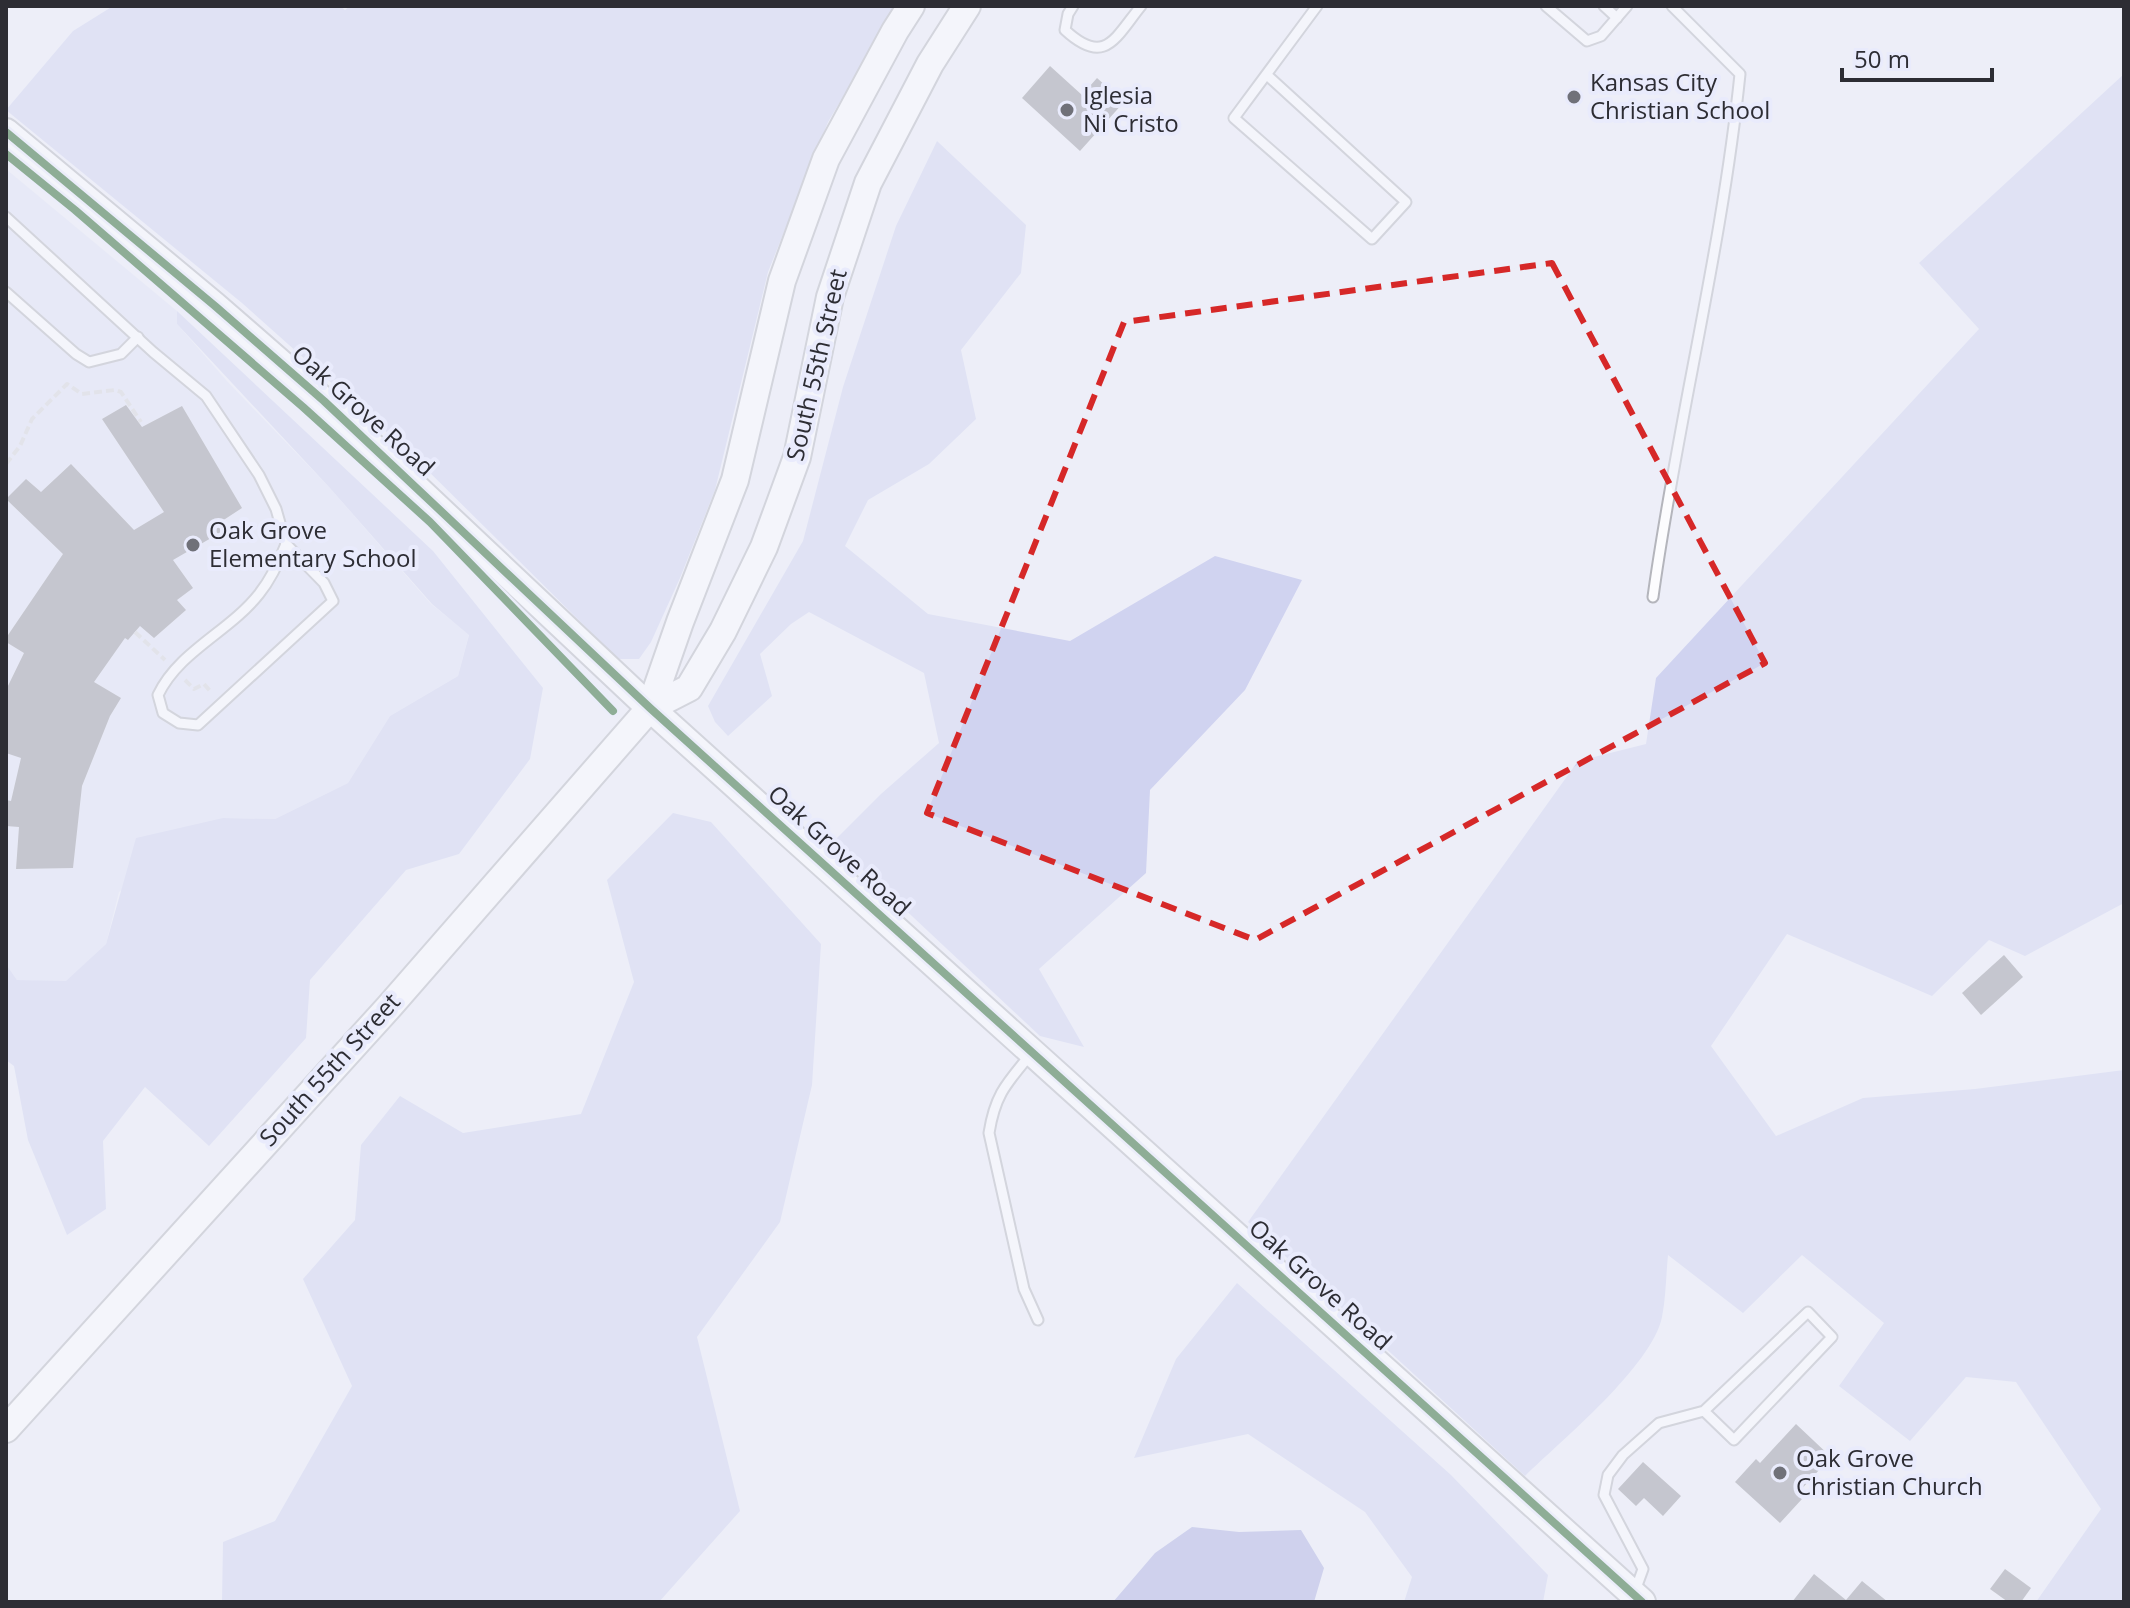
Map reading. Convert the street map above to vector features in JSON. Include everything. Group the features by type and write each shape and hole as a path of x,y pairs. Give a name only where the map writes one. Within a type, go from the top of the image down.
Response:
{"street":[{"name":"South 55th Street","path":"650,708 735,480 782,281 826,159 911,6"},
{"name":"South 55th Street","path":"6,1429 388,1008 650,708 689,688 723,631 764,547 797,457 830,297 868,183 930,64 967,6"},
{"name":"Oak Grove Road","path":"6,132 324,401 650,708 1638,1598"}],"lane":[{"path":"1073,6 1065,30 1082,46 1099,48 1113,43 1141,6"},
{"path":"1267,75 1406,202 1372,239 1234,118 1317,6"},
{"path":"1546,6 1587,41 1601,36 1627,6"},
{"path":"1604,6 1617,18"},
{"path":"1653,597 1663,526 1731,162 1740,74 1672,6"},
{"path":"6,217 206,396 259,475 276,509 286,544 324,583 333,601 198,725 179,723 163,713 158,695 167,676 258,596 276,568 286,544"},
{"path":"6,292 89,362 121,354 138,337"},
{"path":"1033,1053 999,1094 993,1107 989,1133 1024,1289 1038,1320"},
{"path":"1638,1598 1643,1569 1604,1495 1608,1475 1623,1455 1659,1423 1704,1411 1808,1312 1832,1337 1734,1440 1704,1411"}],"path":[{"path":"6,464 20,446 32,419 67,384 82,394 121,392 141,422"}],"highlighted area":[{"path":"1552,263 1765,663 1255,940 927,813 1124,322"}],"shaded area":[{"path":"113,6 340,6 345,10 350,6 897,6 828,122 768,272 715,490 680,578 651,642 639,659 618,659 409,452 242,303 6,110 73,31"},
{"path":"2124,74 2124,903 2025,956 1989,940 1932,996 1787,934 1711,1046 1776,1136 1863,1098 1975,1089 2124,1070 2124,1602 2036,1602 2101,1509 2016,1382 1966,1377 1910,1441 1839,1386 1884,1323 1802,1255 1743,1313 1668,1255 1662,1317 1642,1357 1604,1401 1525,1476 1248,1222 1578,761 1646,744 1656,678 1979,329 1919,263"},
{"path":"937,141 1026,225 1021,273 961,350 976,419 929,464 868,500 845,546 928,614 1070,641 1215,556 1302,580 1245,690 1150,790 1146,873 1039,969 1084,1047 1040,1036 833,842 939,743 924,673 809,612 791,624 760,654 772,696 728,736 715,722 708,706 803,541 843,387 896,226"},
{"name":"Oak Grove Elementary School","path":"6,169 177,311 177,324 227,381 329,487 431,604 469,634 458,676 390,716 348,783 275,819 223,818 119,892 106,944 66,982 17,980 6,964"},
{"path":"177,311 433,551 543,688 530,759 459,854 406,870 310,980 306,1038 209,1146 145,1087 103,1141 106,1209 67,1235 28,1140 14,1066 6,1060 6,964 17,980 66,981 106,944 136,838 223,818 275,819 348,783 390,716 458,676 469,635 432,604 329,487 177,324"},
{"path":"673,813 711,822 821,944 812,1085 780,1222 697,1337 740,1511 659,1602 222,1602 223,1542 275,1521 352,1386 303,1279 355,1220 361,1145 400,1096 463,1133 581,1114 634,982 607,880"},
{"path":"1237,1283 1451,1475 1548,1575 1543,1602 1404,1602 1412,1577 1365,1512 1248,1434 1134,1458 1176,1359"}],"water":[{"path":"1192,1527 1239,1532 1301,1530 1324,1568 1314,1602 1113,1602 1155,1553"}],"building":[{"path":"1050,66 1082,95 1097,78 1124,102 1080,151 1022,98"},
{"path":"126,405 142,427 182,406 242,508 219,523 225,530 173,560 193,588 177,600 186,610 154,638 140,626 128,640 125,638 94,682 121,698 110,716 82,786 73,868 16,869 19,827 6,826 6,800 11,801 21,758 6,753 6,690 24,653 6,642 6,638 63,554 6,499 26,479 41,492 71,464 134,530 164,512 102,419"},
{"path":"2004,955 2023,977 1981,1015 1962,993"},
{"name":"Oak Grove Christian Church","path":"1796,1424 1831,1457 1797,1494 1802,1499 1780,1523 1735,1482 1756,1459 1760,1463"},
{"path":"1643,1462 1681,1496 1663,1516 1644,1498 1636,1506 1618,1489"},
{"path":"2005,1569 2031,1588 2021,1602 2008,1602 1990,1589"},
{"path":"1814,1574 1846,1600 1862,1581 1888,1602 1792,1602"}],"cycle path":[{"path":"6,132 324,401 650,708 1642,1602"},
{"path":"6,154 303,407 430,522 613,711"}],"place":[{"name":"Kansas City Christian School","path":"1574,97"},
{"name":"Iglesia Ni Cristo","path":"1067,110"},
{"name":"Oak Grove Elementary School","path":"193,545"},
{"name":"Oak Grove Christian Church","path":"1780,1473"}]}
